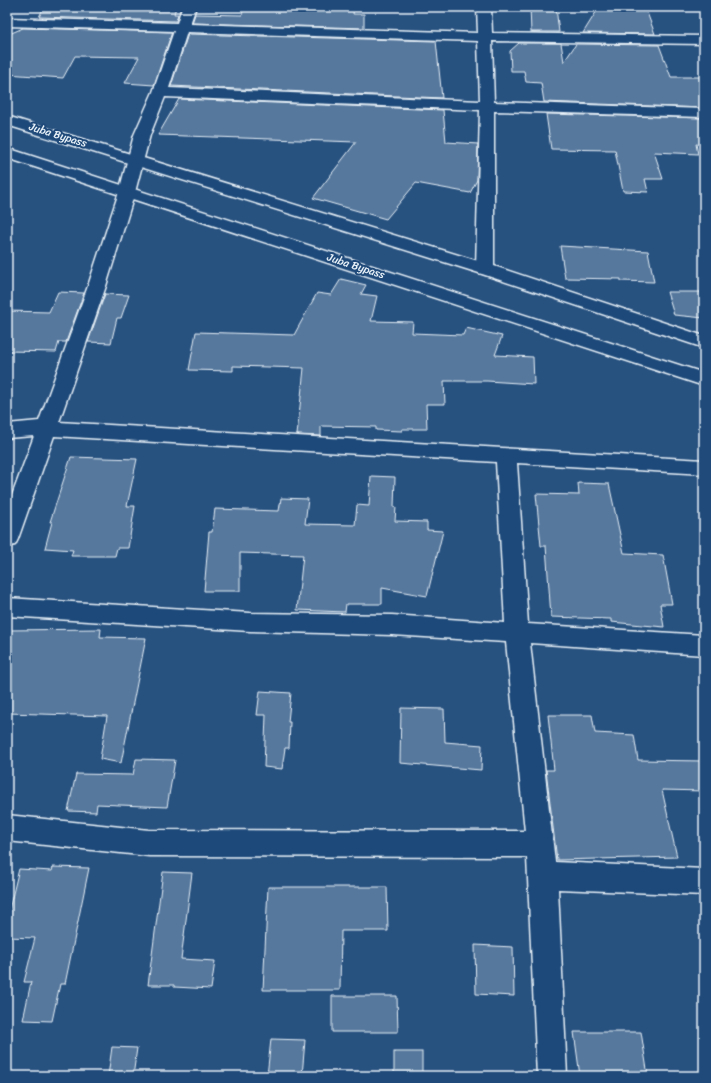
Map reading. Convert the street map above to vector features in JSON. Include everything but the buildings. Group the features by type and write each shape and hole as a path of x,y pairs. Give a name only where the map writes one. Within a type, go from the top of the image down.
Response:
{"street":[{"path":"7,539 45,428 97,286 127,192 142,134 160,92 189,7"},
{"path":"484,7 487,106 485,269"},
{"path":"7,22 484,37 704,40"},
{"path":"160,92 487,106 704,113"},
{"name":"Juba Bypass","path":"7,120 485,269 704,342"},
{"name":"Juba Bypass","path":"7,153 704,380"},
{"path":"7,432 45,428 704,467"},
{"path":"506,455 518,634 543,875 552,1076"},
{"path":"7,607 250,622 392,625 704,645"},
{"path":"7,828 149,843 539,844"},
{"path":"543,875 704,882"}]}
